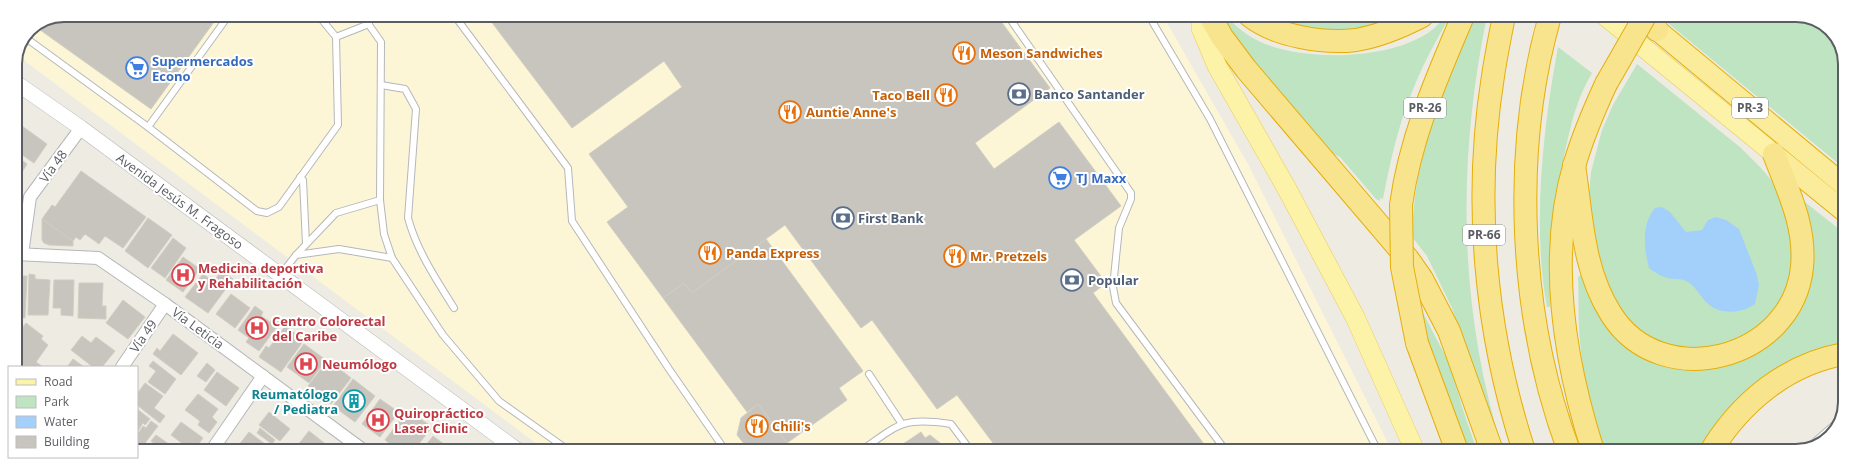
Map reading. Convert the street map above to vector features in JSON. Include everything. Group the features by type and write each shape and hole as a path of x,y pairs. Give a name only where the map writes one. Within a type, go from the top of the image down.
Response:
{"highway":[{"path":"1213,22 1222,37 1246,69 1404,254 1422,279 1449,331 1489,444"},
{"path":"1258,22 1277,30 1328,40 1355,40 1378,35 1411,22"},
{"name":"PR-26","path":"1454,444 1417,343 1402,267 1401,205 1409,161 1423,116 1461,22"},
{"name":"PR-66","path":"1503,22 1488,114 1484,160 1483,216 1492,321 1510,408 1522,444"},
{"path":"1591,444 1569,351 1561,289 1561,250 1565,208 1574,165 1586,128 1606,84 1648,22"},
{"name":"PR-3","path":"1650,22 1838,180"},
{"path":"1548,24 1532,101 1527,159 1526,199 1529,264 1535,319 1547,379 1567,444"},
{"path":"1574,165 1581,209 1582,230 1593,277 1600,295 1611,315 1623,330 1656,351 1673,356 1696,359 1718,357 1738,351 1759,339 1777,324 1790,306 1797,290 1802,268 1803,245 1800,223 1774,154"},
{"name":"PR-3","path":"1774,154 1838,207"},
{"path":"1716,444 1732,421 1763,389 1786,375 1808,365 1838,355"},
{"path":"1442,413 1446,444"}],"main road":[{"path":"1201,22 1201,28 1217,66 1287,189 1355,317 1412,444"},
{"name":"PR-3","path":"1613,22 1774,154"}],"street":[{"name":"Avenida Jesús M. Fragoso","path":"22,87 81,128 505,444"},
{"name":"Vía 48","path":"22,238 30,197 81,128"},
{"name":"Vía Leticia","path":"22,254 98,258 165,304 353,444"},
{"name":"Vía 49","path":"123,366 165,304"},
{"path":"216,444 263,376"}],"lane":[{"path":"148,128 224,22"},
{"path":"29,40 257,210 267,213 279,207 338,125 336,37 324,22"},
{"path":"459,22 568,168 572,221 669,369 721,444"},
{"path":"1012,22 1131,193 1131,200 1119,228 1113,287 1116,303 1221,444"},
{"path":"1153,22 1210,119 1374,444"},
{"path":"336,37 369,24 381,42 380,200 384,234 392,258 443,336 499,401 560,444"},
{"path":"380,85 405,89 416,109 408,218 412,234 425,260 454,308"},
{"path":"300,177 303,180 306,244"},
{"path":"280,276 296,255 336,213 380,200"},
{"path":"296,255 339,249 392,258"},
{"path":"869,374 902,424"},
{"path":"870,444 893,428 902,424 926,420 951,424 966,444"}],"shaded area":[{"path":"64,22 1166,22 1248,164 1388,444 537,444 23,59 25,48 34,34 48,25"}],"green space":[{"path":"1224,22 1232,22 1254,39 1282,49 1323,55 1345,55 1367,53 1406,44 1423,36 1440,22 1447,22 1426,60 1409,100 1396,142 1383,199 1380,198 1380,201 1376,199 1340,157 1329,152 1281,98"},
{"path":"1282,22 1384,22 1366,27 1337,30 1313,29"},
{"path":"1472,22 1486,22 1477,70 1471,125 1467,180 1467,234 1470,289 1477,343 1488,397 1501,444 1497,444 1452,308 1427,256 1413,238 1414,209 1424,152 1441,97"},
{"path":"1667,22 1796,22 1812,25 1828,36 1835,48 1838,61 1838,163"},
{"path":"1558,47 1592,73 1586,83 1578,103 1564,156 1554,231 1550,307 1547,307 1540,244 1541,177 1548,110"},
{"path":"1637,64 1741,148 1773,182 1785,202 1797,253 1780,308 1741,342 1687,353 1643,339 1608,301 1592,234 1592,215 1589,193 1591,172 1602,130 1613,105"},
{"path":"1801,199 1838,228 1838,349 1709,444 1601,444 1589,397 1581,356 1578,277 1581,275 1585,276 1619,338 1635,352 1651,361 1668,367 1706,369 1724,367 1741,361 1761,350 1789,324"},
{"path":"1421,309 1451,367 1462,407 1475,444 1464,444 1432,353"}],"water":[{"path":"1662,207 1670,212 1686,232 1702,230 1708,220 1716,217 1726,220 1739,229 1757,275 1759,285 1755,304 1743,310 1731,312 1718,310 1707,303 1689,283 1683,280 1663,277 1649,268 1645,245 1647,222 1655,208"}],"building":[{"name":"Supermercados Econo","path":"64,22 214,22 151,109 40,30 48,25"},
{"path":"492,22 1001,22 1050,88 975,143 994,169 1059,122 1121,206 1074,240 1106,283 1093,293 1204,444 994,444 957,395 937,409 872,320 861,328 785,225 692,293 684,283 663,298 607,222 628,207 589,154 682,87 664,61 572,128"},
{"path":"22,126 47,144 34,163 22,155"},
{"path":"22,160 27,164 22,172"},
{"path":"81,171 146,217 123,248 105,236 99,244 85,234 80,240 76,237 73,241 42,219 52,205 55,207"},
{"path":"148,218 172,235 148,268 125,251"},
{"path":"42,219 73,241 73,246 49,245 44,243 42,240"},
{"path":"173,238 186,248 165,278 151,268"},
{"path":"766,239 863,371 839,388 847,400 787,443 758,404 747,412 663,298 684,283 692,293"},
{"name":"Medicina deportiva y Rehabilitación","path":"183,257 200,269 183,292 166,280"},
{"path":"221,271 233,279 226,288 215,280"},
{"path":"29,274 35,275 35,279 50,280 48,315 28,315"},
{"path":"203,274 225,290 208,313 185,297"},
{"path":"22,276 27,276 25,318 22,318"},
{"path":"54,280 74,280 73,316 61,315 61,308 53,308"},
{"path":"79,283 103,283 102,306 106,306 106,319 78,318"},
{"path":"231,294 250,308 235,328 216,314"},
{"path":"123,300 145,317 128,339 106,323"},
{"name":"Centro Colorectal del Caribe","path":"255,306 263,312 261,316 270,322 273,318 280,323 259,351 246,342 249,338 238,330"},
{"path":"26,323 43,336 41,339 48,345 36,362 42,366 25,366 22,364 22,328"},
{"path":"285,326 304,340 281,372 259,357 266,346 269,348"},
{"path":"173,334 198,353 181,375 153,354 157,348 160,351"},
{"path":"82,336 91,343 96,337 115,351 103,366 92,366 71,350"},
{"name":"Neumólogo","path":"304,344 326,360 309,383 287,367"},
{"path":"73,359 83,366 68,366"},
{"path":"328,360 351,378 331,404 308,386"},
{"path":"153,361 176,379 165,394 148,382 156,371 149,366"},
{"path":"207,363 215,370 206,382 197,376"},
{"path":"217,372 239,388 226,406 204,390"},
{"name":"Reumatólogo / Pediatra","path":"353,379 375,396 355,422 333,406"},
{"path":"145,383 163,396 154,408 165,416 160,423 138,406 138,393"},
{"path":"198,394 218,409 212,417 217,422 209,433 198,425 200,421 185,410"},
{"name":"Quiropráctico Laser Clinic","path":"380,399 400,413 380,437 362,424"},
{"name":"Chili's","path":"758,404 788,444 744,444 737,435 741,418"},
{"path":"138,410 150,419 145,425 143,423 138,430"},
{"path":"408,410 432,427 419,444 390,444 385,440"},
{"path":"269,412 290,429 280,441 259,425"},
{"path":"151,421 158,426 144,444 138,444 138,434 143,426 146,428"},
{"path":"181,422 203,438 198,444 183,444 171,435"},
{"path":"260,428 275,440 272,444 257,433"},
{"path":"309,431 325,444 299,444"},
{"path":"249,432 265,444 240,444"},
{"path":"921,432 925,438 930,435 941,444 903,444"},
{"path":"156,435 168,444 155,444 151,441"},
{"path":"433,436 444,444 427,444"}],"place":[{"name":"Meson Sandwiches","path":"964,53"},
{"name":"Supermercados Econo","path":"137,68"},
{"name":"Banco Santander","path":"1019,94"},
{"name":"Taco Bell","path":"946,95"},
{"name":"Auntie Anne's","path":"790,112"},
{"name":"TJ Maxx","path":"1060,178"},
{"name":"First Bank","path":"843,218"},
{"name":"Panda Express","path":"710,253"},
{"name":"Mr. Pretzels","path":"955,256"},
{"name":"Medicina deportiva y Rehabilitación","path":"183,275"},
{"name":"Popular","path":"1072,280"},
{"name":"Centro Colorectal del Caribe","path":"257,328"},
{"name":"Neumólogo","path":"306,364"},
{"name":"Reumatólogo / Pediatra","path":"354,401"},
{"name":"Quiropráctico Laser Clinic","path":"378,420"},
{"name":"Chili's","path":"757,426"}]}
